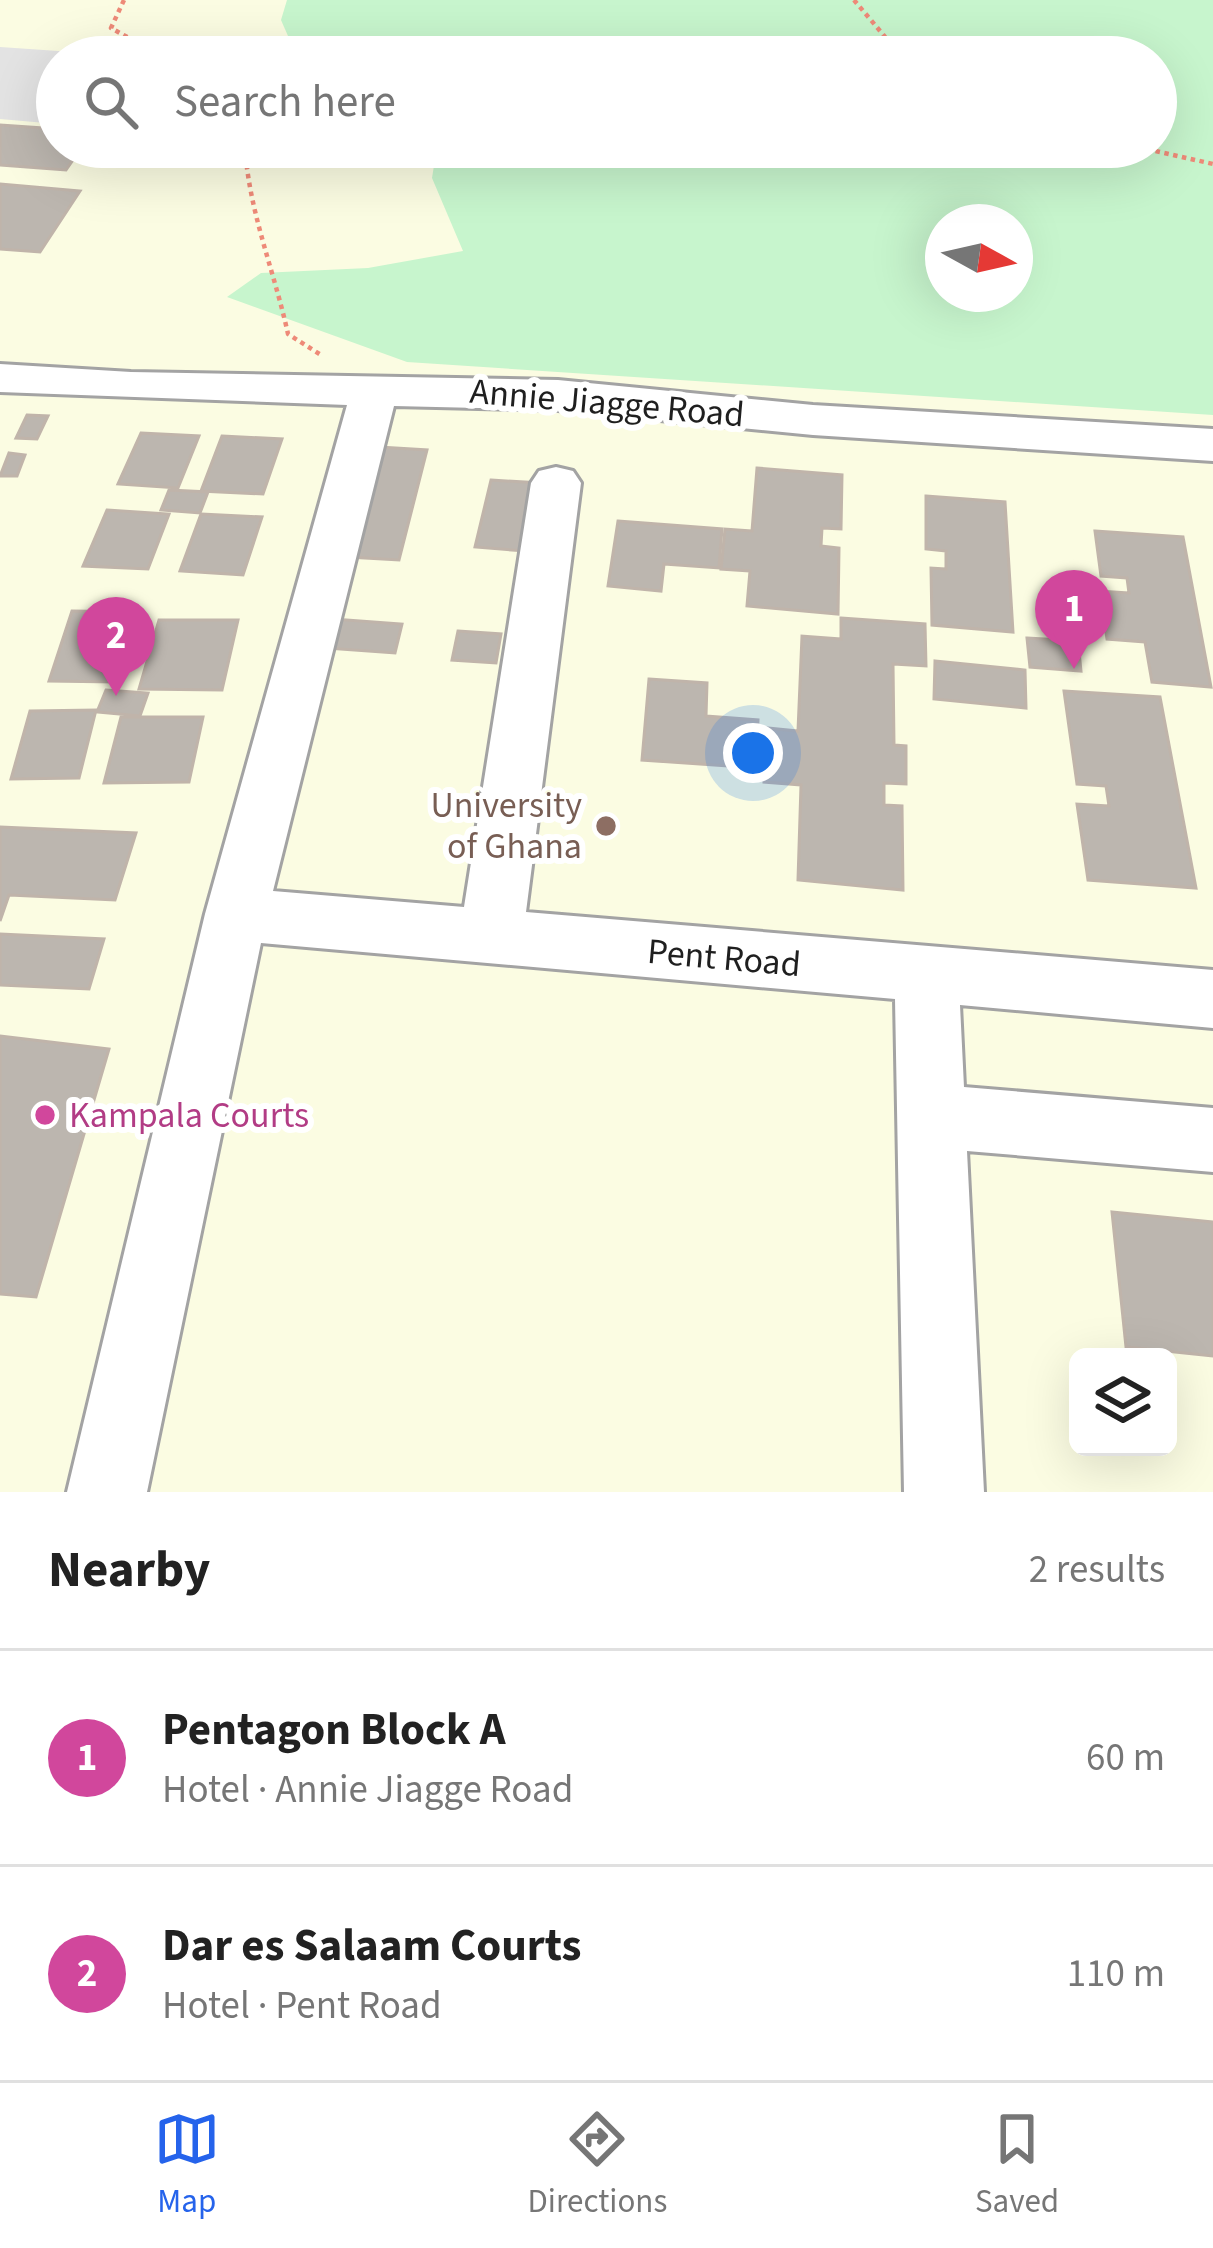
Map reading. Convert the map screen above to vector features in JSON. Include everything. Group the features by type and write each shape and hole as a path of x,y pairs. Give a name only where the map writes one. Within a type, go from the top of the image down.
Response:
{"street":[{"name":"Annie Jiagge Road","path":"0,378 239,389 558,395 813,420 1213,445"},
{"path":"107,1492 236,914 374,389"},
{"path":"491,938 556,483"},
{"name":"Pent Road","path":"236,914 1213,999"},
{"path":"927,975 944,1492"},
{"path":"931,1116 1213,1140"}],"path":[{"path":"124,0 112,28 126,36"},
{"path":"854,0 884,36"},
{"path":"1177,156 1213,164"},
{"path":"246,168 248,199 271,257 288,334 374,389"}],"shaded area":[{"name":"University of Ghana","path":"0,0 1213,0 1213,1492 0,1492"},
{"path":"0,47 36,49 36,122 0,119"}],"green space":[{"path":"287,0 1213,0 1213,415 407,362 227,297 261,273 368,268 463,251 432,178 434,168 1177,168 1177,36 288,36 281,20"}],"building":[{"path":"0,125 36,128 36,168 0,165"},
{"path":"0,184 80,191 40,252 0,249"},
{"path":"27,415 48,416 37,439 16,438"},
{"path":"141,433 199,436 178,488 118,484"},
{"path":"222,436 282,439 263,494 201,491"},
{"path":"379,447 427,450 399,560 349,557"},
{"path":"9,453 25,455 17,476 0,476"},
{"path":"757,468 842,475 841,529 822,528 821,546 839,548 838,614 747,606 750,571 721,569 725,529 752,531"},
{"path":"491,480 540,483 525,551 475,547"},
{"path":"169,490 208,492 200,513 161,510"},
{"path":"926,496 1005,502 1013,632 932,625 931,568 946,569 946,551 926,549"},
{"path":"107,510 169,514 148,569 83,566"},
{"path":"201,514 262,517 243,575 180,571"},
{"path":"618,521 722,529 719,568 664,564 661,591 608,586"},
{"path":"1095,531 1183,537 1211,687 1152,682 1145,642 1107,639 1100,591 1129,593 1127,578 1101,576"},
{"path":"72,611 137,612 116,682 49,681"},
{"path":"841,618 925,624 926,666 893,664 894,745 906,746 906,784 884,783 884,805 902,806 903,890 798,880 801,785 764,782 767,728 798,731 802,636 841,639"},
{"path":"333,619 402,624 395,653 325,648"},
{"path":"159,620 238,620 222,690 139,689"},
{"path":"458,631 501,634 496,663 452,660"},
{"path":"1027,638 1078,641 1081,671 1030,667"},
{"path":"935,661 1025,670 1026,708 934,699"},
{"path":"649,679 707,683 706,716 758,720 756,768 642,760"},
{"path":"106,690 148,693 140,716 97,712"},
{"path":"1064,691 1160,697 1196,888 1088,880 1077,804 1109,806 1106,786 1077,784"},
{"path":"96,710 79,778 11,779 30,711"},
{"path":"121,717 203,717 189,782 104,783"},
{"path":"0,827 136,833 115,900 9,895 0,921"},
{"path":"0,934 104,939 89,989 0,985"},
{"name":"Kampala Courts","path":"0,1036 109,1049 36,1297 0,1294"},
{"path":"1112,1212 1213,1222 1213,1356 1177,1352 1177,1348 1126,1347"}],"place":[{"name":"Pentagon Block A","path":"1074,669"},
{"name":"Dar es Salaam Courts","path":"116,696"},
{"name":"University of Ghana","path":"606,826"},
{"name":"Kampala Courts","path":"45,1115"}]}
